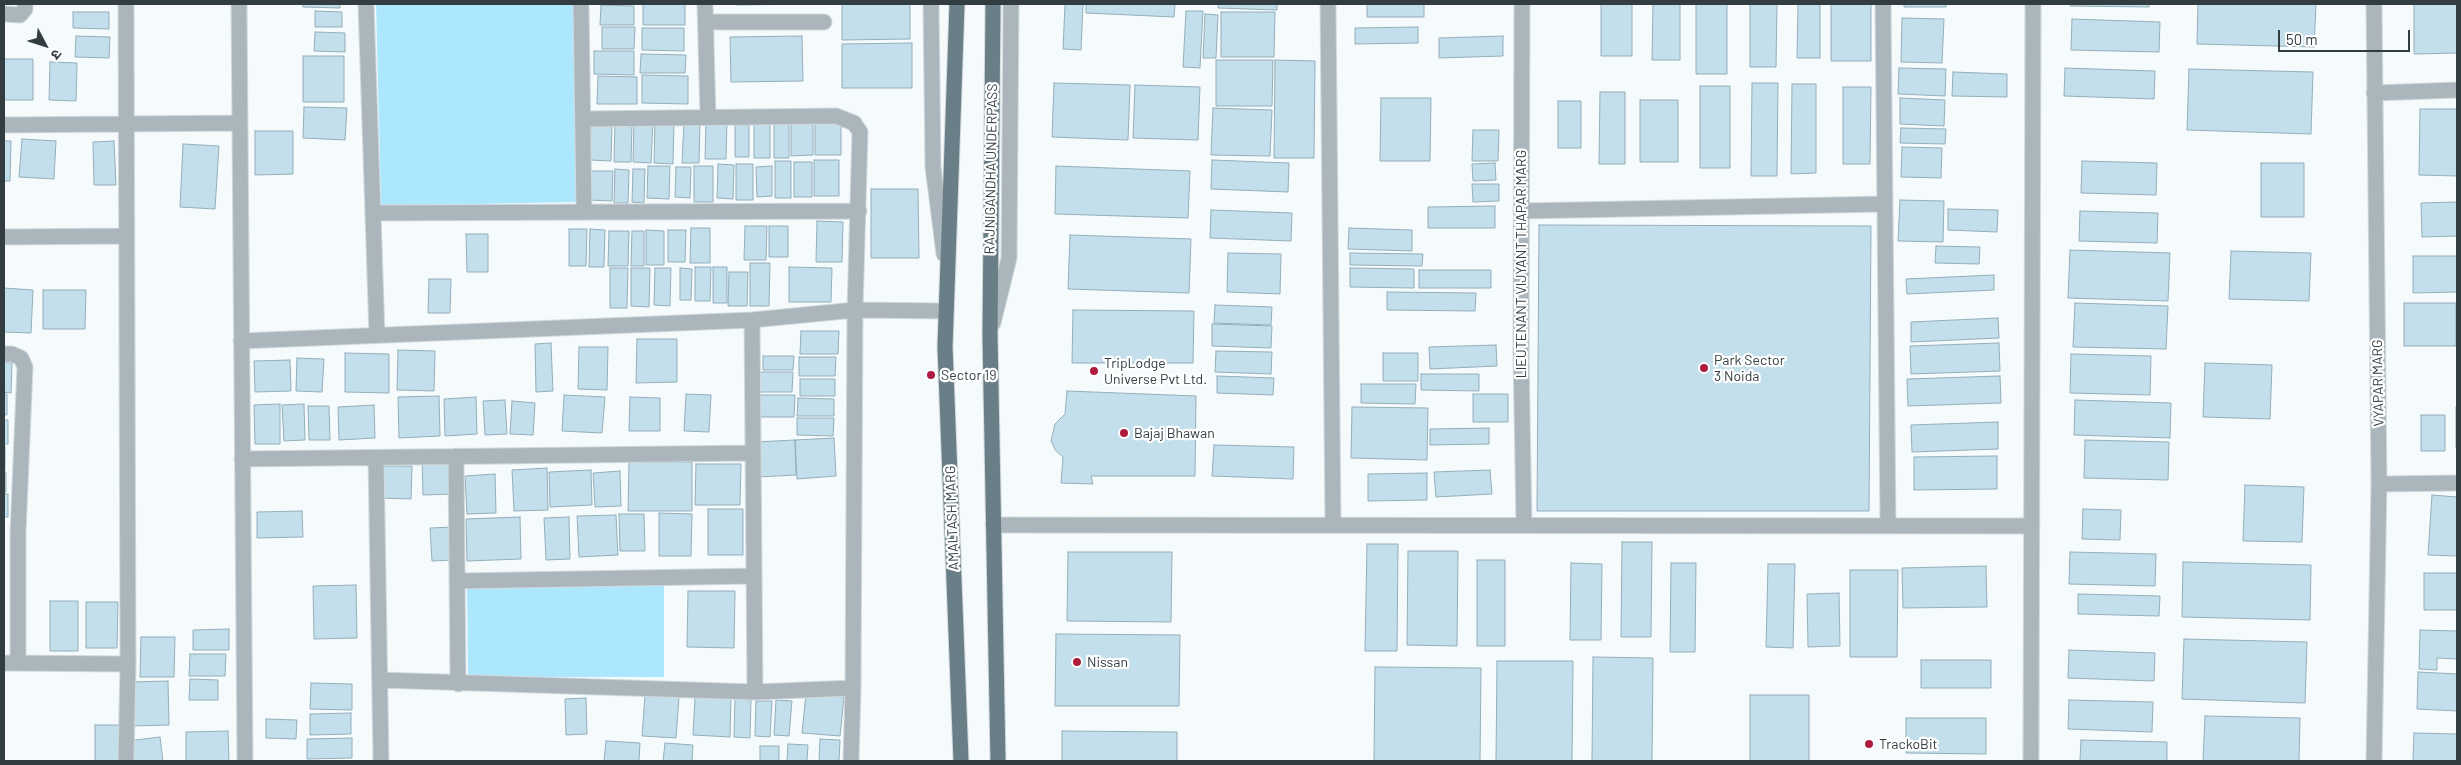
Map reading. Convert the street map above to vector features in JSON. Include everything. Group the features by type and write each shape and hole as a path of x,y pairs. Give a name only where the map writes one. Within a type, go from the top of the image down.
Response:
{"main road":[{"path":"947,275 957,4"},
{"name":"RAJNIGANDHA UNDERPASS","path":"990,335 993,4"},
{"name":"AMALTASH MARG","path":"947,275 945,347 961,761"},
{"path":"990,335 998,761"}],"street":[{"path":"4,14 20,15 25,9 25,4"},
{"path":"126,4 128,664 126,761"},
{"path":"240,4 245,761"},
{"path":"366,4 377,335"},
{"path":"580,4 584,211"},
{"path":"705,4 708,117"},
{"path":"931,4 933,167 947,275"},
{"path":"990,335 1009,258 1011,4"},
{"path":"1328,4 1333,525"},
{"name":"LIEUTENANT VIJYANT THAPAR MARG","path":"1522,4 1521,211 1524,525"},
{"path":"1882,4 1888,526"},
{"path":"2031,761 2032,4"},
{"name":"VYAPAR MARG","path":"2374,4 2379,484 2374,761"},
{"path":"706,22 824,22"},
{"path":"2374,93 2457,90"},
{"path":"583,119 836,116 854,123 860,132 855,310 851,761"},
{"path":"4,124 240,123"},
{"path":"1521,211 1885,204"},
{"path":"373,213 859,211"},
{"path":"4,237 127,236"},
{"path":"242,341 752,320 855,310 946,311"},
{"path":"752,320 755,692"},
{"path":"4,354 12,354 21,358 25,367 11,533 11,663 128,664"},
{"path":"242,459 376,459 456,456 753,453"},
{"path":"456,456 458,684"},
{"path":"376,459 381,761"},
{"path":"2379,484 2457,483"},
{"path":"993,524 2032,526"},
{"path":"457,581 754,576"},
{"path":"380,680 458,684 755,692 853,688"}],"shaded area":[{"path":"376,4 573,4 576,202 381,206"},
{"path":"664,586 664,677 468,677 467,587"}],"building":[{"path":"303,4 340,4 340,8 303,7"},
{"path":"643,4 685,4 685,25 643,25"},
{"path":"736,4 813,4 736,5"},
{"path":"842,4 910,4 910,39 842,40"},
{"path":"1065,4 1083,4 1081,50 1063,49"},
{"path":"1086,4 1175,4 1174,17 1086,13"},
{"path":"1218,4 1277,4 1277,10 1218,8"},
{"path":"1367,4 1424,4 1424,17 1367,17"},
{"path":"1601,4 1632,4 1632,56 1601,56"},
{"path":"1653,4 1680,4 1680,60 1652,60"},
{"path":"1696,4 1727,4 1727,74 1696,74"},
{"path":"1750,4 1777,4 1776,67 1750,67"},
{"path":"1798,4 1820,4 1820,58 1797,58"},
{"path":"1831,4 1871,4 1871,61 1831,61"},
{"path":"1904,4 1946,4 1946,7 1904,7"},
{"path":"2071,4 2149,4 2149,7 2070,6"},
{"path":"2198,4 2316,4 2314,47 2197,44"},
{"path":"2414,4 2457,4 2457,53 2414,54"},
{"path":"601,5 634,6 634,25 600,25"},
{"path":"315,11 342,12 342,27 315,27"},
{"path":"1186,11 1203,11 1200,68 1183,67"},
{"path":"73,12 109,12 109,29 73,28"},
{"path":"1221,12 1275,12 1274,57 1221,57"},
{"path":"1205,14 1218,15 1216,58 1203,58"},
{"path":"1902,18 1944,19 1942,63 1901,62"},
{"path":"2072,19 2160,22 2159,52 2071,50"},
{"path":"602,27 635,27 634,49 602,49"},
{"path":"1418,27 1418,43 1355,44 1355,28"},
{"path":"642,28 684,28 684,51 642,50"},
{"path":"315,32 345,33 345,52 314,51"},
{"path":"76,36 110,37 109,58 75,57"},
{"path":"802,36 803,81 731,82 730,37"},
{"path":"1503,36 1503,56 1439,58 1439,38"},
{"path":"912,43 912,88 842,88 842,44"},
{"path":"594,51 634,51 634,75 594,74"},
{"path":"641,54 686,55 685,73 640,73"},
{"path":"303,56 344,56 344,102 303,102"},
{"path":"4,59 33,59 33,100 4,100"},
{"path":"1216,60 1273,60 1272,106 1216,106"},
{"path":"1275,60 1315,61 1314,158 1274,158"},
{"path":"50,62 77,63 76,101 49,100"},
{"path":"1899,68 1946,69 1945,96 1898,94"},
{"path":"2065,68 2155,71 2154,99 2064,96"},
{"path":"2189,69 2313,72 2311,134 2187,130"},
{"path":"1953,72 2007,74 2007,97 1952,96"},
{"path":"642,75 688,76 688,104 642,103"},
{"path":"598,76 637,77 637,104 597,104"},
{"path":"1054,83 1130,85 1128,140 1052,137"},
{"path":"1752,83 1778,83 1777,176 1751,176"},
{"path":"1792,84 1816,84 1816,173 1791,174"},
{"path":"1135,85 1200,87 1198,140 1133,138"},
{"path":"1700,86 1730,86 1730,168 1700,168"},
{"path":"1843,87 1871,87 1870,164 1843,164"},
{"path":"1600,92 1625,92 1625,164 1599,164"},
{"path":"1381,98 1431,98 1430,161 1380,161"},
{"path":"1900,98 1945,100 1944,126 1900,124"},
{"path":"1640,100 1678,100 1678,162 1640,162"},
{"path":"1558,101 1581,101 1581,148 1558,148"},
{"path":"304,107 347,108 345,140 303,138"},
{"path":"1213,108 1272,110 1270,156 1211,155"},
{"path":"2420,109 2457,109 2457,176 2419,175"},
{"path":"706,120 727,121 726,159 705,159"},
{"path":"634,121 653,122 651,163 633,162"},
{"path":"815,121 841,121 841,155 815,155"},
{"path":"655,122 674,122 673,164 654,163"},
{"path":"684,122 700,123 699,163 682,163"},
{"path":"791,122 813,122 813,155 791,156"},
{"path":"615,123 632,124 631,162 614,162"},
{"path":"754,123 770,123 770,158 754,158"},
{"path":"774,123 789,123 789,158 774,158"},
{"path":"591,125 612,126 611,161 590,160"},
{"path":"735,125 749,125 749,157 735,157"},
{"path":"1901,128 1946,129 1945,144 1900,143"},
{"path":"1473,130 1499,130 1498,161 1472,161"},
{"path":"255,131 293,131 293,174 255,175"},
{"path":"22,139 56,141 54,179 19,177"},
{"path":"4,141 11,141 10,181 4,181"},
{"path":"114,141 116,185 94,185 93,142"},
{"path":"183,144 219,146 215,209 180,207"},
{"path":"1902,147 1942,148 1941,178 1901,177"},
{"path":"814,160 839,160 839,196 814,196"},
{"path":"1212,160 1289,163 1288,192 1211,189"},
{"path":"775,161 791,161 791,198 775,198"},
{"path":"2082,161 2157,163 2156,195 2081,193"},
{"path":"794,162 812,162 812,197 794,197"},
{"path":"1495,163 1496,180 1473,181 1472,164"},
{"path":"2261,163 2304,163 2304,217 2261,217"},
{"path":"718,164 734,165 733,199 717,198"},
{"path":"736,164 753,164 753,200 736,200"},
{"path":"648,166 670,166 669,199 647,198"},
{"path":"694,166 713,166 713,202 694,202"},
{"path":"772,166 772,196 757,197 756,167"},
{"path":"1056,166 1190,171 1188,218 1055,214"},
{"path":"676,167 691,167 690,198 675,197"},
{"path":"615,169 629,170 628,203 614,203"},
{"path":"633,169 645,169 644,203 632,202"},
{"path":"588,171 613,171 612,201 588,200"},
{"path":"1472,184 1499,184 1499,201 1473,202"},
{"path":"871,189 918,189 919,258 871,258"},
{"path":"1900,200 1944,201 1943,242 1898,241"},
{"path":"2457,202 2457,236 2422,237 2421,203"},
{"path":"1495,206 1495,228 1428,228 1428,207"},
{"path":"1948,209 1998,210 1997,232 1948,230"},
{"path":"1211,210 1292,213 1291,241 1210,238"},
{"path":"2080,211 2158,213 2157,243 2079,241"},
{"path":"817,221 843,222 842,262 816,262"},
{"name":"Park Sector 3 Noida","path":"1539,225 1871,226 1869,511 1537,511"},
{"path":"745,226 767,226 766,260 744,260"},
{"path":"769,226 788,226 788,257 769,257"},
{"path":"691,228 710,228 710,263 690,263"},
{"path":"1349,228 1412,230 1412,251 1348,249"},
{"path":"569,229 587,229 586,266 569,266"},
{"path":"590,229 605,230 604,267 589,267"},
{"path":"646,230 664,231 664,265 646,265"},
{"path":"668,230 686,230 685,262 668,262"},
{"path":"609,231 629,231 628,266 608,266"},
{"path":"632,231 644,231 644,266 631,266"},
{"path":"466,234 488,234 488,272 467,272"},
{"path":"1070,235 1191,239 1189,293 1068,289"},
{"path":"1936,246 1980,247 1979,264 1935,263"},
{"path":"2070,250 2170,253 2168,301 2068,298"},
{"path":"2231,251 2311,253 2309,301 2229,299"},
{"path":"1228,253 1281,254 1280,294 1227,292"},
{"path":"1350,253 1423,254 1422,266 1350,265"},
{"path":"2413,256 2457,256 2457,292 2413,293"},
{"path":"750,263 770,263 769,306 750,306"},
{"path":"695,267 711,267 710,301 695,301"},
{"path":"713,267 727,267 727,303 713,303"},
{"path":"789,267 832,268 831,302 789,302"},
{"path":"610,268 628,268 627,308 610,308"},
{"path":"631,268 650,268 649,307 631,306"},
{"path":"655,268 671,268 670,306 654,305"},
{"path":"680,268 692,269 691,300 680,300"},
{"path":"1350,268 1414,269 1414,288 1350,287"},
{"path":"1419,270 1491,270 1491,288 1419,288"},
{"path":"729,272 748,272 747,306 728,306"},
{"path":"1994,275 1994,290 1907,294 1906,279"},
{"path":"429,279 451,279 450,313 428,313"},
{"path":"4,288 33,290 31,333 4,332"},
{"path":"43,290 86,290 85,329 43,329"},
{"path":"1387,292 1476,293 1475,311 1387,310"},
{"path":"2075,303 2168,306 2166,349 2073,347"},
{"path":"2404,303 2456,303 2456,346 2404,346"},
{"path":"1215,305 1272,307 1271,325 1214,323"},
{"path":"1073,310 1194,311 1193,363 1072,363"},
{"path":"1998,318 1999,338 1911,342 1911,322"},
{"path":"1212,324 1272,326 1271,348 1212,346"},
{"path":"801,331 839,331 838,354 800,354"},
{"path":"637,339 677,339 677,382 636,383"},
{"path":"551,343 553,391 536,392 535,344"},
{"path":"1999,343 2000,371 1911,374 1910,346"},
{"path":"1496,345 1497,366 1430,369 1429,347"},
{"path":"579,347 608,347 607,390 578,389"},
{"path":"398,350 435,351 434,391 397,390"},
{"path":"1216,351 1272,352 1271,374 1215,372"},
{"path":"345,353 389,354 389,393 345,392"},
{"path":"1383,353 1418,353 1418,381 1383,381"},
{"path":"2071,354 2151,356 2150,395 2070,393"},
{"path":"763,356 794,356 793,370 763,370"},
{"path":"799,357 836,357 835,376 799,376"},
{"path":"297,358 324,359 322,392 296,391"},
{"path":"290,360 291,391 255,392 254,361"},
{"path":"4,362 12,363 11,393 4,392"},
{"path":"2205,363 2272,365 2270,419 2203,417"},
{"path":"755,372 793,372 792,392 755,392"},
{"path":"1421,374 1479,374 1479,391 1421,390"},
{"path":"1217,376 1274,378 1273,395 1217,393"},
{"path":"2000,376 2001,403 1908,406 1907,379"},
{"path":"800,379 835,379 835,396 800,396"},
{"path":"1361,384 1416,384 1415,404 1361,403"},
{"name":"Bajaj Bhawan","path":"1067,391 1196,396 1195,476 1091,476 1093,484 1061,483 1063,457 1056,451 1051,441 1055,424 1065,414"},
{"path":"4,394 7,394 7,415 4,415"},
{"path":"686,394 711,395 709,432 684,431"},
{"path":"1473,394 1508,394 1508,422 1473,422"},
{"path":"564,395 605,397 602,433 562,431"},
{"path":"760,395 795,395 794,417 760,417"},
{"path":"439,396 440,436 399,438 398,397"},
{"path":"476,397 477,434 445,436 444,399"},
{"path":"630,397 660,398 660,431 629,431"},
{"path":"798,398 834,399 834,416 797,416"},
{"path":"505,400 507,434 485,435 483,401"},
{"path":"2075,400 2171,403 2170,438 2074,435"},
{"path":"512,401 535,403 533,435 510,434"},
{"path":"280,404 280,444 255,444 254,405"},
{"path":"304,404 305,440 284,441 282,405"},
{"path":"374,405 375,438 339,440 338,407"},
{"path":"308,406 329,406 330,440 309,440"},
{"path":"1352,407 1428,408 1427,460 1351,458"},
{"path":"2457,407 2457,448 2456,448"},
{"path":"2421,415 2445,415 2445,451 2421,451"},
{"path":"797,418 834,418 833,436 797,435"},
{"path":"4,420 8,420 8,444 4,444"},
{"path":"1998,422 1998,449 1912,452 1911,425"},
{"path":"1489,428 1489,444 1430,445 1430,429"},
{"path":"834,438 836,476 797,479 795,440"},
{"path":"795,440 796,475 757,477 755,442"},
{"path":"2085,440 2169,442 2168,480 2084,478"},
{"path":"1214,445 1294,447 1293,479 1212,476"},
{"path":"5,446 5,470 4,470"},
{"path":"1997,456 1997,489 1914,490 1914,457"},
{"path":"422,460 452,460 453,494 423,495"},
{"path":"629,462 692,462 692,511 628,511"},
{"path":"696,464 741,464 740,505 695,505"},
{"path":"382,466 412,466 411,499 382,498"},
{"path":"547,468 548,510 514,511 512,470"},
{"path":"591,470 592,505 550,507 549,472"},
{"path":"1490,470 1492,494 1436,497 1434,472"},
{"path":"620,471 621,506 595,507 593,473"},
{"path":"4,472 6,472 6,492 4,492"},
{"path":"1427,473 1427,500 1368,501 1368,474"},
{"path":"495,474 496,513 467,514 465,476"},
{"path":"2245,485 2304,487 2302,542 2243,541"},
{"path":"4,494 8,494 8,517 4,517"},
{"path":"2432,495 2457,497 2457,556 2428,555"},
{"path":"708,509 743,509 743,555 708,555"},
{"path":"2083,509 2121,510 2120,540 2082,539"},
{"path":"302,511 303,537 257,538 257,512"},
{"path":"659,513 692,514 691,556 659,556"},
{"path":"619,514 644,514 645,551 620,551"},
{"path":"616,515 618,555 579,557 577,516"},
{"path":"520,517 521,559 467,561 466,519"},
{"path":"569,517 570,559 546,560 544,518"},
{"path":"453,527 454,560 432,561 430,528"},
{"path":"1622,542 1652,542 1651,637 1621,637"},
{"path":"1367,544 1398,544 1397,651 1365,651"},
{"path":"1408,551 1458,551 1457,646 1407,645"},
{"path":"1068,552 1172,552 1171,622 1067,621"},
{"path":"2070,552 2156,554 2155,586 2069,584"},
{"path":"1477,560 1505,560 1505,646 1477,646"},
{"path":"2183,562 2311,565 2310,620 2182,617"},
{"path":"1571,563 1602,564 1601,640 1570,640"},
{"path":"1671,563 1696,563 1695,652 1670,652"},
{"path":"1768,564 1795,564 1793,648 1766,647"},
{"path":"1986,566 1987,607 1903,608 1902,568"},
{"path":"1850,570 1898,570 1897,657 1850,657"},
{"path":"2424,573 2457,573 2457,610 2424,610"},
{"path":"356,585 357,638 314,639 313,586"},
{"path":"688,591 735,591 734,648 687,647"},
{"path":"1839,593 1840,646 1808,647 1807,594"},
{"path":"2078,594 2160,596 2159,616 2078,614"},
{"path":"50,601 78,601 78,651 50,651"},
{"path":"86,602 118,602 117,648 86,648"},
{"path":"229,629 229,650 193,650 193,630"},
{"path":"2420,630 2457,631 2457,659 2437,658 2437,670 2419,669"},
{"path":"1056,634 1180,635 1179,706 1055,706"},
{"path":"141,637 175,637 174,677 140,677"},
{"path":"2184,639 2307,642 2305,703 2182,699"},
{"path":"2069,650 2155,653 2154,681 2068,678"},
{"path":"190,654 226,654 225,676 189,676"},
{"path":"1593,657 1653,658 1652,761 1592,761"},
{"path":"1921,660 1991,660 1991,688 1921,688"},
{"path":"1497,661 1573,661 1572,761 1496,761"},
{"path":"1375,667 1481,668 1480,761 1374,761"},
{"path":"2418,672 2457,674 2457,711 2417,709"},
{"path":"190,679 218,680 218,700 189,700"},
{"path":"168,681 169,725 133,726 132,682"},
{"path":"311,683 352,684 352,710 310,709"},
{"path":"806,694 844,697 840,736 802,733"},
{"path":"645,695 679,697 676,738 642,736"},
{"path":"1750,695 1809,695 1809,761 1750,761"},
{"path":"695,697 731,698 730,737 693,735"},
{"path":"586,698 587,734 566,735 565,699"},
{"path":"735,699 751,700 750,738 734,737"},
{"path":"776,700 792,701 789,736 774,735"},
{"path":"2069,700 2153,702 2152,732 2068,729"},
{"path":"756,701 772,701 770,737 755,736"},
{"path":"351,713 351,734 310,735 310,714"},
{"path":"2205,716 2300,718 2299,761 2203,761"},
{"path":"1906,718 1986,718 1986,754 1906,753"},
{"path":"266,719 297,720 296,739 266,738"},
{"path":"95,725 122,725 121,761 95,761"},
{"path":"228,731 229,761 186,761 186,732"},
{"path":"1062,731 1177,732 1177,761 1062,761"},
{"path":"2414,733 2457,734 2457,761 2413,761"},
{"path":"160,737 163,761 130,761 128,741"},
{"path":"352,738 352,758 307,759 307,739"},
{"path":"820,739 840,740 839,761 819,761"},
{"path":"2081,740 2167,742 2167,761 2080,761"},
{"path":"606,741 640,743 639,761 604,761"},
{"path":"665,743 693,745 692,761 663,761"},
{"path":"788,744 808,745 807,761 787,761"},
{"path":"760,746 779,746 779,761 760,761"}],"place":[{"name":"Park Sector 3 Noida","path":"1704,368"},
{"name":"TripLodge Universe Pvt Ltd.","path":"1094,371"},
{"name":"Sector 19","path":"931,375"},
{"name":"Bajaj Bhawan","path":"1124,433"},
{"name":"Nissan","path":"1077,662"},
{"name":"TrackoBit","path":"1869,744"}]}
